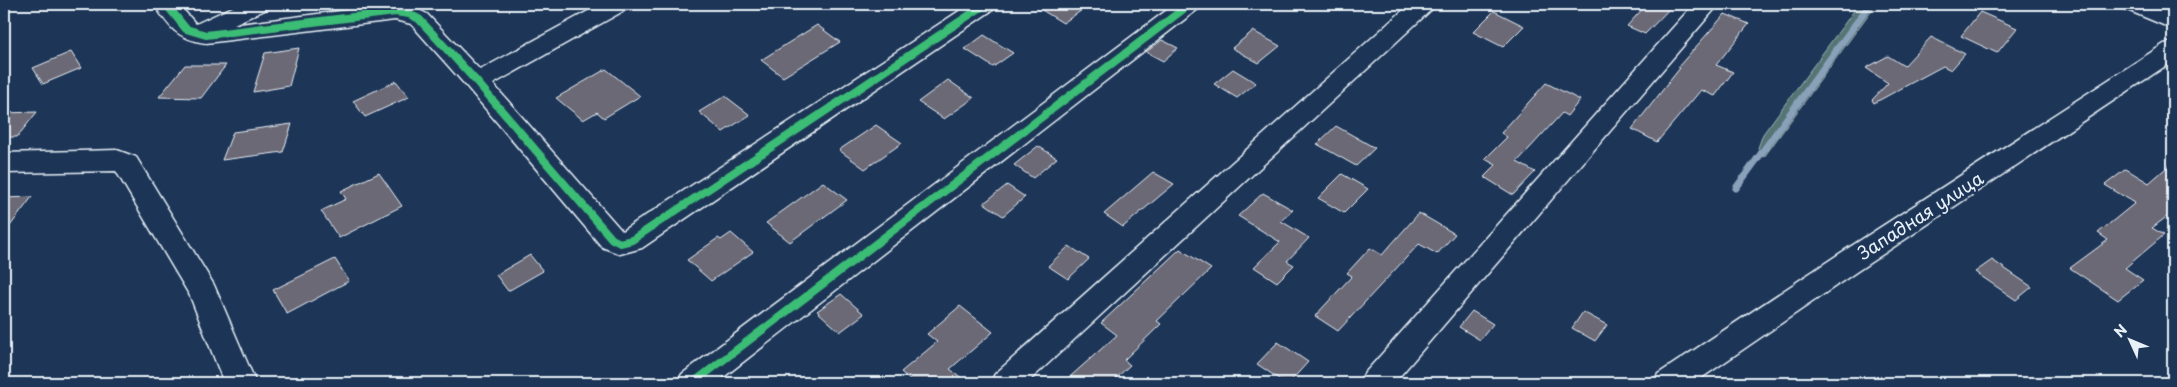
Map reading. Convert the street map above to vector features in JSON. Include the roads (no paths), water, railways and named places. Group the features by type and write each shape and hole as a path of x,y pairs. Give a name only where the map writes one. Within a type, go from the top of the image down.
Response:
{"street":[{"path":"166,4 187,31 192,34 217,35 396,12 409,14 419,19 477,82 612,239 620,243 632,240 986,4"},
{"path":"192,34 259,4"},
{"path":"477,82 619,4"},
{"path":"693,383 1190,4"},
{"path":"1006,383 1424,4"},
{"path":"1375,383 1707,4"},
{"path":"2133,4 2173,21"},
{"name":"Западная улица","path":"1669,383 1846,264 2173,50"},
{"path":"4,163 117,160 126,164 204,293 240,383"}],"waterway":[{"path":"1736,188 1870,4"}]}
